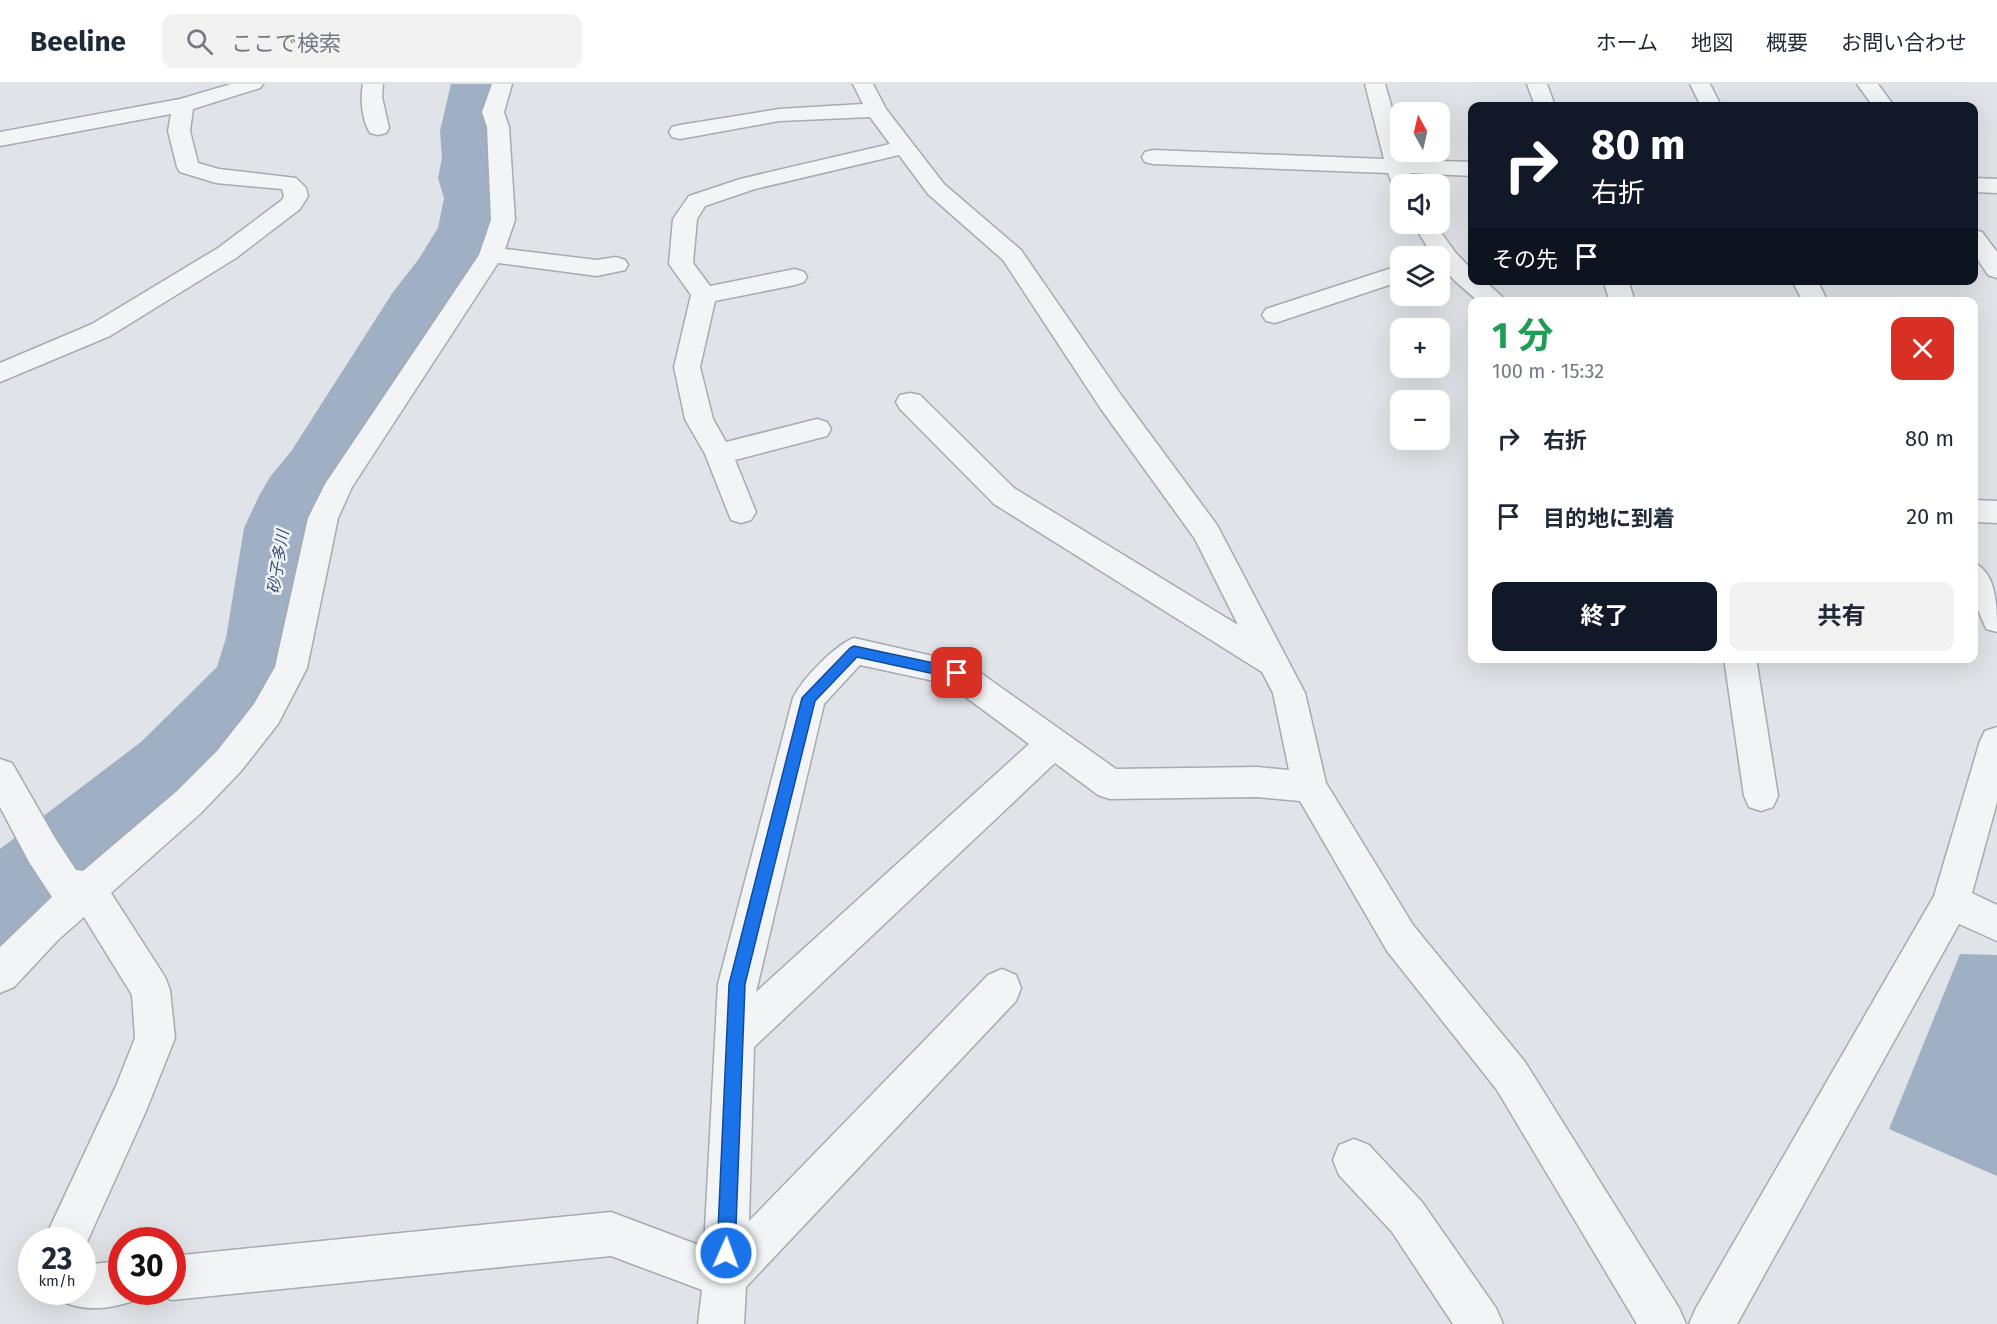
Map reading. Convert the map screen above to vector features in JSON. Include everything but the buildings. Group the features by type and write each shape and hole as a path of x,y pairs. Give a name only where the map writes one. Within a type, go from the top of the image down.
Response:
{"street":[{"path":"0,139 183,105 253,84"},
{"path":"373,84 371,97 378,128"},
{"path":"0,974 45,927 76,887 189,802 230,761 266,714 291,668 323,518 339,484 491,255 503,220 498,127 493,112 502,84"},
{"path":"1375,84 1399,174"},
{"path":"1537,84 1544,102"},
{"path":"1700,84 1709,102"},
{"path":"1867,84 1880,102"},
{"path":"680,132 779,116 870,97 936,189 1012,255 1111,402 1207,533 1289,693 1310,787 1400,938 1510,1076 1663,1324"},
{"path":"0,373 101,330 227,252 292,204 296,196 295,188 288,183 216,176 188,167 179,131 183,105"},
{"path":"741,512 719,454 699,418 687,367 704,295 681,264 685,219 697,201 748,184 904,147"},
{"path":"1153,156 1390,174"},
{"path":"1411,174 1468,169"},
{"path":"1978,185 1997,186"},
{"path":"1978,243 1997,270"},
{"path":"491,255 597,268 616,265"},
{"path":"1450,266 1468,282"},
{"path":"704,295 795,277"},
{"path":"1275,315 1390,277"},
{"path":"1472,285 1489,297"},
{"path":"910,402 1004,496 1274,663"},
{"path":"719,454 817,429"},
{"path":"1978,511 1997,512"},
{"path":"1978,582 1988,596 1997,620"},
{"path":"721,1324 737,984 809,698 854,651 957,673 1110,784 1257,782 1310,787"},
{"path":"1741,663 1761,796"},
{"path":"1712,1324 1951,902 1997,741"},
{"path":"734,1039 1054,743"},
{"path":"0,774 42,850 76,887 151,990 155,1038 132,1097 72,1227"},
{"path":"1951,902 1997,923"},
{"path":"725,1277 1002,988"},
{"path":"1354,1160 1407,1217 1480,1324"},
{"path":"186,1277 611,1234 725,1277"}],"water":[{"path":"1960,954 1997,955 1997,1176 1889,1129"}],"waterway":[{"name":"砂子多川","path":"0,906 172,769 253,685 266,638 282,528 296,496 318,468 416,307 444,269 468,228 473,198 467,178 470,158 468,131 478,84"}],"route":[{"path":"726,1253 737,984 809,698 854,651 957,673"}]}
